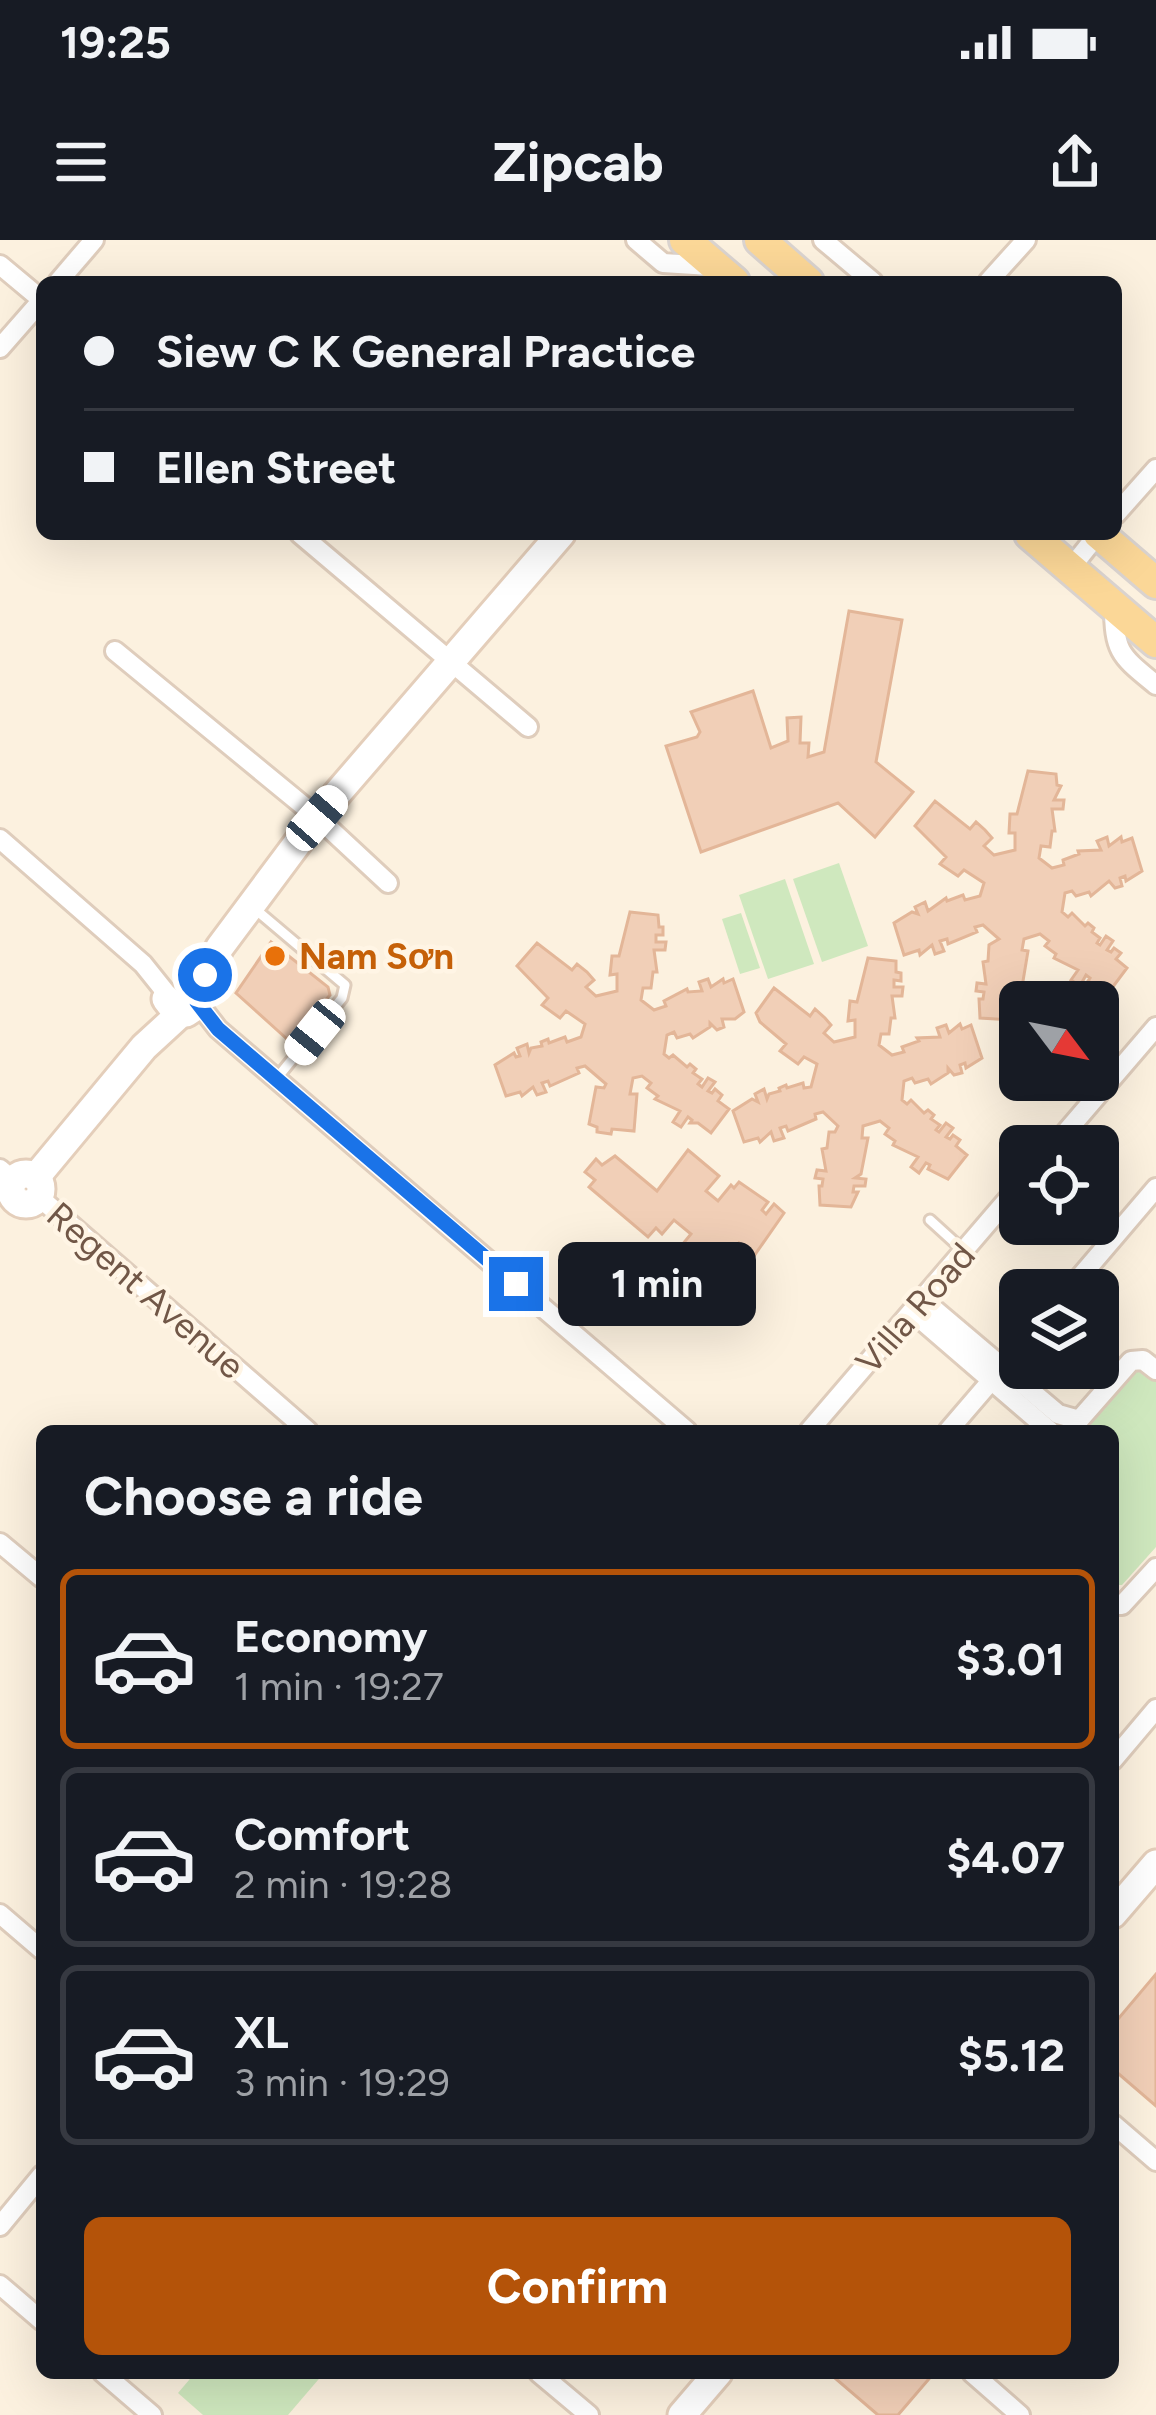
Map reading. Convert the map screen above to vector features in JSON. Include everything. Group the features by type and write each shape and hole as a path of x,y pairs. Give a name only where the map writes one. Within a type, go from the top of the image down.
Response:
{"main road":[{"path":"686,240 725,274"},
{"path":"760,240 791,276"},
{"path":"1037,540 1156,642"},
{"path":"1107,540 1150,572"}],"street":[{"path":"63,276 94,240"},
{"path":"636,240 663,263 725,274"},
{"path":"823,240 856,274"},
{"path":"993,276 1026,240"},
{"path":"0,265 36,295"},
{"path":"0,349 36,307"},
{"path":"1122,507 1156,469"},
{"path":"307,540 528,727"},
{"path":"17,1190 144,1047 317,818 556,540"},
{"path":"1070,569 1094,540"},
{"path":"1114,606 1114,642 1121,656 1156,685"},
{"path":"115,651 388,883"},
{"path":"0,838 680,1425"},
{"path":"1072,1125 1156,1027"},
{"path":"1087,1269 1156,1188"},
{"name":"Regent Avenue","path":"17,1190 301,1425"},
{"name":"Villa Road","path":"814,1425 999,1210"},
{"path":"917,1306 997,1374 1044,1425"},
{"path":"997,1374 1075,1425 1131,1361 1143,1360 1156,1370"},
{"path":"953,1425 999,1372"},
{"path":"0,1543 36,1573"},
{"path":"1119,1605 1156,1568"},
{"path":"1119,1753 1156,1709"},
{"path":"1119,1907 1156,1864"},
{"path":"0,1914 36,1945"},
{"path":"1119,2129 1156,2161"},
{"path":"0,2226 36,2182"},
{"path":"0,2285 36,2316"},
{"path":"110,2379 152,2415"},
{"path":"546,2379 589,2415"},
{"path":"682,2415 713,2379"},
{"path":"979,2379 1020,2415"}],"lane":[{"path":"250,905 345,985 342,998 277,1078"},
{"path":"930,1220 964,1251"}],"green space":[{"path":"839,863 868,946 822,962 793,879"},
{"path":"785,879 814,964 768,979 739,895"},
{"path":"741,913 760,968 740,974 722,919"},
{"path":"1135,1365 1156,1375 1156,1547 1122,1585 1119,1585 1119,1425 1083,1425"},
{"path":"190,2379 319,2379 288,2415 203,2415 178,2393"}],"building":[{"path":"849,611 902,620 876,762 913,792 875,837 838,803 701,852 666,746 697,737 700,732 691,712 753,691 771,748 788,741 787,718 801,717 800,743 809,743 808,757 824,752"},
{"path":"1028,771 1056,774 1061,786 1054,800 1064,800 1063,809 1052,809 1055,831 1050,847 1041,846 1039,858 1052,868 1064,865 1063,860 1078,851 1101,850 1097,841 1107,837 1109,846 1121,837 1122,842 1132,838 1142,871 1126,881 1125,876 1120,878 1122,886 1115,888 1109,881 1091,896 1089,892 1065,893 1062,912 1094,928 1100,945 1106,936 1113,941 1107,950 1121,953 1116,959 1127,968 1117,981 1088,981 1086,975 1083,981 1072,981 1078,970 1054,958 1056,954 1045,946 1049,941 1040,934 1024,939 1022,950 1028,951 1023,981 999,981 999,1019 980,1018 979,999 984,992 976,991 977,983 986,984 983,962 988,961 989,945 999,939 983,925 948,944 947,939 940,941 944,951 935,954 932,945 920,955 919,950 904,955 894,923 912,912 918,914 915,907 925,902 928,911 946,898 980,896 984,883 964,870 958,876 940,864 946,857 915,826 935,801 970,829 976,822 985,830 992,838 984,846 994,855 1015,850 1015,833 1009,833 1010,814 1017,814"},
{"path":"630,912 658,915 659,927 663,927 656,942 666,942 665,950 654,950 657,972 653,972 651,988 643,988 641,1000 654,1010 687,989 702,991 699,982 708,979 711,987 733,979 744,1012 735,1019 722,1019 724,1027 717,1030 710,1023 693,1038 690,1034 677,1038 674,1032 667,1035 664,1054 696,1069 693,1073 702,1079 698,1084 702,1087 708,1078 715,1082 708,1091 715,1089 722,1095 718,1101 729,1109 711,1133 690,1123 688,1117 681,1127 673,1122 680,1111 655,1099 658,1096 647,1088 651,1083 642,1076 633,1078 630,1094 637,1094 634,1131 597,1132 589,1124 596,1087 606,1084 585,1066 550,1086 548,1081 542,1083 546,1092 537,1095 533,1087 522,1096 520,1092 506,1096 495,1065 514,1053 520,1056 517,1048 527,1044 529,1053 548,1039 549,1043 565,1037 567,1042 581,1037 585,1024 566,1011 560,1018 542,1005 548,998 517,966 537,943 572,970 577,964 587,972 594,980 586,987 596,996 617,991 617,974 610,975 612,956 619,956"},
{"path":"271,942 328,987 330,995 287,1039 236,993"},
{"path":"868,958 896,961 896,972 901,973 894,987 903,987 902,996 892,996 895,1018 891,1018 889,1034 881,1034 879,1045 892,1055 904,1052 902,1047 919,1041 917,1038 940,1037 937,1028 946,1025 949,1033 960,1024 962,1029 971,1025 982,1058 966,1068 965,1063 960,1065 962,1073 954,1075 948,1068 948,1073 931,1084 928,1079 904,1081 902,1100 907,1104 911,1100 924,1113 928,1110 934,1115 931,1119 940,1125 939,1132 946,1123 953,1128 946,1137 960,1140 956,1146 967,1155 948,1179 928,1169 926,1163 919,1173 911,1167 918,1157 893,1145 895,1141 885,1134 889,1128 880,1121 863,1126 862,1138 868,1138 861,1174 855,1178 866,1179 865,1186 854,1186 853,1192 858,1192 851,1207 820,1205 823,1179 815,1178 817,1170 826,1171 822,1149 827,1148 829,1132 838,1126 823,1112 788,1131 786,1126 780,1128 784,1138 774,1141 771,1132 760,1142 758,1138 744,1142 733,1111 752,1099 758,1102 755,1094 764,1089 767,1099 786,1085 811,1087 817,1064 804,1057 798,1064 780,1051 786,1044 756,1013 774,988 810,1016 815,1009 831,1025 824,1033 834,1042 855,1037 855,1020 848,1021 850,1001 857,1002"},
{"path":"688,1150 719,1176 706,1191 718,1201 739,1182 768,1202 762,1210 766,1214 774,1204 784,1213 754,1256 739,1243 709,1279 694,1271 692,1275 678,1263 684,1257 677,1251 691,1234 674,1220 662,1234 656,1228 648,1237 589,1187 595,1180 585,1172 596,1159 602,1165 615,1156 657,1191"},
{"path":"1156,1974 1156,2106 1119,2074 1119,2018"},
{"path":"836,2379 929,2379 898,2415 878,2415"}],"place":[{"name":"Nam Sơn","path":"275,956"}],"route":[{"path":"205,975 197,1002 218,1029 516,1284"}]}
